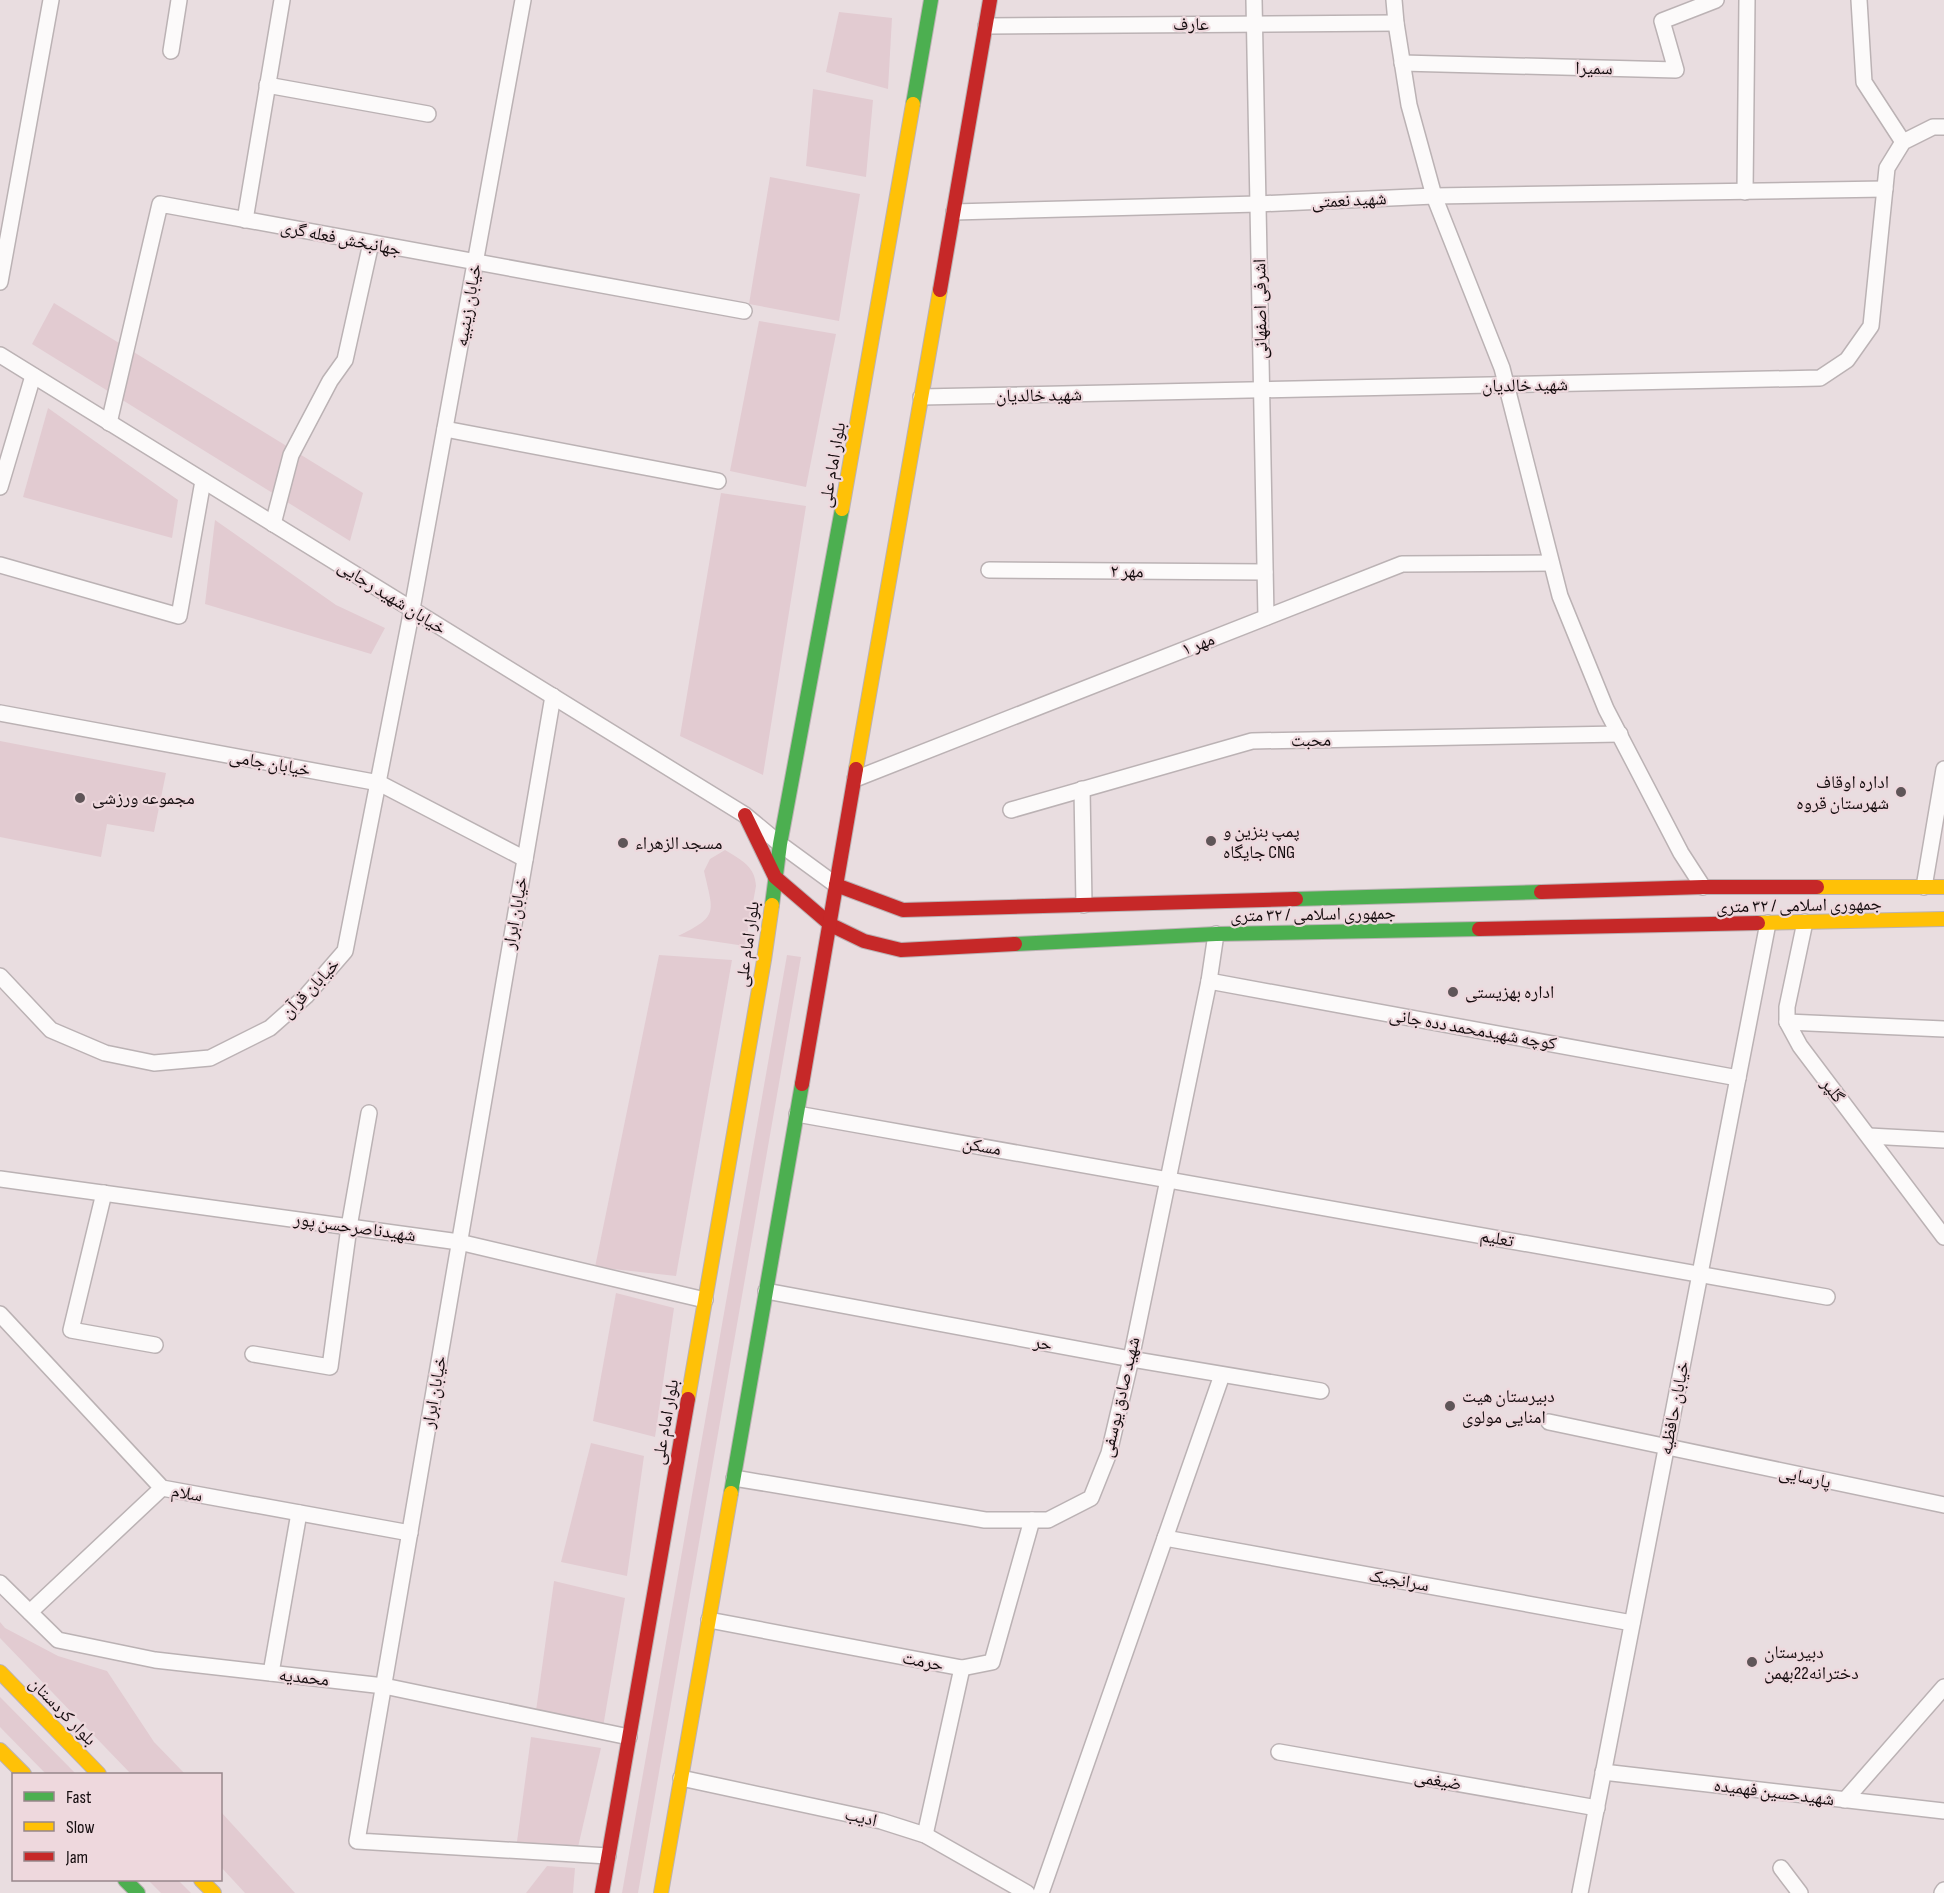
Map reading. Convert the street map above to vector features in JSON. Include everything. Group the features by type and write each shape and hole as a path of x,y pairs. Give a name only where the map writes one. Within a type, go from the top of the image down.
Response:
{"main road":[{"name":"بلوار امام علی","path":"602,1893 764,960 780,844 845,493 931,0"},
{"path":"661,1893 990,0"},
{"name":"جمهوری اسلامی / ۳۲ متری","path":"745,814 775,877 831,925 864,941 901,950 1215,934 1944,919"},
{"name":"جمهوری اسلامی / ۳۲ متری","path":"836,885 903,910 1703,887 1944,886"},
{"name":"بلوار کردستان","path":"0,1672 98,1773"},
{"path":"0,1750 23,1773"},
{"path":"126,1881 138,1893"},
{"path":"202,1881 214,1893"}],"street":[{"path":"0,282 51,0"},
{"path":"171,51 179,0"},
{"path":"244,220 282,0"},
{"name":"خیابان زینبیه","path":"412,609 523,0"},
{"name":"اشرفی اصفهانی","path":"1254,0 1266,617"},
{"path":"1394,0 1409,105 1434,196 1502,368 1560,596 1606,709 1682,853 1703,887"},
{"name":"سمیرا","path":"1402,63 1676,70 1662,21 1716,0"},
{"path":"1745,192 1747,0"},
{"path":"1859,0 1864,82 1903,142 1933,128 1944,127"},
{"name":"عارف","path":"986,26 1396,23"},
{"path":"267,85 428,114"},
{"name":"شهید خالدیان","path":"921,397 1820,378 1847,360 1871,326 1887,168 1903,142"},
{"name":"شهید نعمتی","path":"954,212 1258,204 1434,196 1885,189"},
{"name":"جهانبخش فعله گری","path":"109,423 160,204 744,311"},
{"path":"273,524 291,456 330,381 345,360 370,243"},
{"name":"خیابان شهید رجایی","path":"0,356 745,814 780,844 836,885"},
{"path":"0,487 33,376"},
{"path":"445,429 718,481"},
{"path":"0,565 179,616 203,481"},
{"name":"مهر ۱","path":"855,779 1402,564 1551,563"},
{"name":"مهر ۲","path":"989,570 1265,573"},
{"name":"خیابان قرآن","path":"0,976 51,1030 105,1053 154,1063 210,1058 270,1028 306,996 345,951 412,609"},
{"name":"خیابان ابرار","path":"553,696 357,1841 608,1856"},
{"name":"خیابان جامی","path":"0,713 378,783 525,859"},
{"name":"محبت","path":"1011,810 1252,741 1620,734"},
{"path":"1924,887 1944,770"},
{"path":"1082,789 1084,905"},
{"path":"1805,922 1787,1007 1787,1022 1944,1029"},
{"name":"خیابان حافظیه","path":"1580,1893 1768,923"},
{"name":"شهید صادق یوسفی","path":"734,1478 985,1520 1048,1520 1091,1498 1109,1453 1131,1359 1166,1179 1209,981 1215,934"},
{"name":"کوچه شهیدمحمد دده جانی","path":"1209,981 1738,1078"},
{"name":"گلپر","path":"1787,1022 1800,1046 1944,1237"},
{"path":"253,1354 330,1367 349,1227 369,1113"},
{"name":"مسکن","path":"797,1113 1166,1179"},
{"path":"1869,1136 1944,1140"},
{"name":"شهیدناصرحسن پور","path":"0,1179 459,1242 705,1300"},
{"name":"تعلیم","path":"1166,1179 1827,1297"},
{"path":"104,1193 71,1330 155,1345"},
{"name":"حر","path":"766,1291 1131,1359 1321,1391"},
{"name":"سلام","path":"0,1314 162,1488 410,1533"},
{"path":"1041,1893 1222,1375"},
{"name":"پارسایی","path":"1549,1422 1944,1505"},
{"path":"30,1612 162,1488"},
{"path":"270,1673 299,1513"},
{"name":"حرمت","path":"709,1620 962,1668 992,1662 1032,1520"},
{"name":"سرانجیک","path":"1165,1538 1632,1623"},
{"name":"محمدیه","path":"0,1583 58,1640 155,1660 384,1686 629,1737"},
{"path":"925,1835 962,1668"},
{"path":"1845,1800 1944,1687"},
{"name":"ضیغمی","path":"1279,1752 1597,1808"},
{"name":"شهیدحسین فهمیده","path":"1604,1772 1944,1811"},
{"name":"ادیب","path":"681,1778 881,1821 925,1835 1023,1892"},
{"path":"1781,1868 1800,1893"}],"shaded area":[{"path":"839,12 892,18 888,89 826,72"},
{"path":"813,89 873,100 866,177 806,166"},
{"path":"770,177 860,194 839,321 749,304"},
{"path":"54,303 363,493 350,541 32,344"},
{"path":"759,321 836,334 806,487 730,471"},
{"path":"48,408 178,500 172,538 23,497"},
{"path":"721,493 806,506 763,775 680,736"},
{"path":"215,520 336,605 385,628 371,654 205,604"},
{"name":"مجموعه ورزشی","path":"0,741 166,773 154,832 107,824 101,857 0,837"},
{"path":"725,850 746,864 755,879 756,886 745,946 678,936 692,929 707,917 711,904 704,871 710,859"},
{"path":"659,955 732,960 676,1276 595,1267"},
{"path":"787,955 801,957 638,1893 622,1893"},
{"path":"616,1293 674,1308 655,1437 593,1421"},
{"path":"591,1443 644,1456 627,1576 561,1562"},
{"path":"554,1581 625,1598 603,1727 535,1718"},
{"path":"0,1622 5,1628 58,1656 107,1671 154,1742 184,1773 130,1773 0,1638"},
{"path":"0,1697 75,1773 45,1773 0,1727"},
{"path":"531,1737 601,1748 578,1847 516,1849"},
{"path":"222,1813 295,1893 245,1893 222,1868"},
{"path":"547,1866 575,1868 573,1893 526,1893"},
{"path":"149,1881 179,1881 191,1893 161,1893"}],"traffic: fast":[{"path":"913,104 931,0"},
{"path":"772,905 780,844 842,509"},
{"path":"1296,899 1541,892"},
{"path":"1015,944 1216,934 1479,929"},
{"path":"731,1493 802,1084"},
{"path":"126,1881 138,1893"}],"traffic: slow":[{"path":"842,509 913,104"},
{"path":"856,769 940,290"},
{"path":"1817,887 1944,887"},
{"path":"688,1399 772,905"},
{"path":"1758,923 1944,919"},
{"path":"661,1893 731,1493"},
{"path":"0,1672 98,1773"},
{"path":"0,1750 23,1773"},
{"path":"202,1881 214,1893"}],"traffic: jam":[{"path":"940,290 990,0"},
{"path":"802,1084 856,769"},
{"path":"745,815 775,877 831,925 864,941 901,950 1015,944"},
{"path":"836,885 903,910 1296,899"},
{"path":"1541,892 1703,887 1817,887"},
{"path":"1479,929 1758,923"},
{"path":"602,1893 688,1399"}],"place":[{"name":"اداره اوقاف شهرستان قروه","path":"1901,792"},
{"name":"مجموعه ورزشی","path":"80,798"},
{"name":"پمپ بنزین و جایگاه CNG","path":"1211,841"},
{"name":"مسجد الزهراء","path":"623,843"},
{"name":"اداره بهزیستی","path":"1453,992"},
{"name":"دبیرستان هیت امنایی مولوی","path":"1450,1406"},
{"name":"دبیرستان دخترانه22بهمن","path":"1752,1662"}]}
